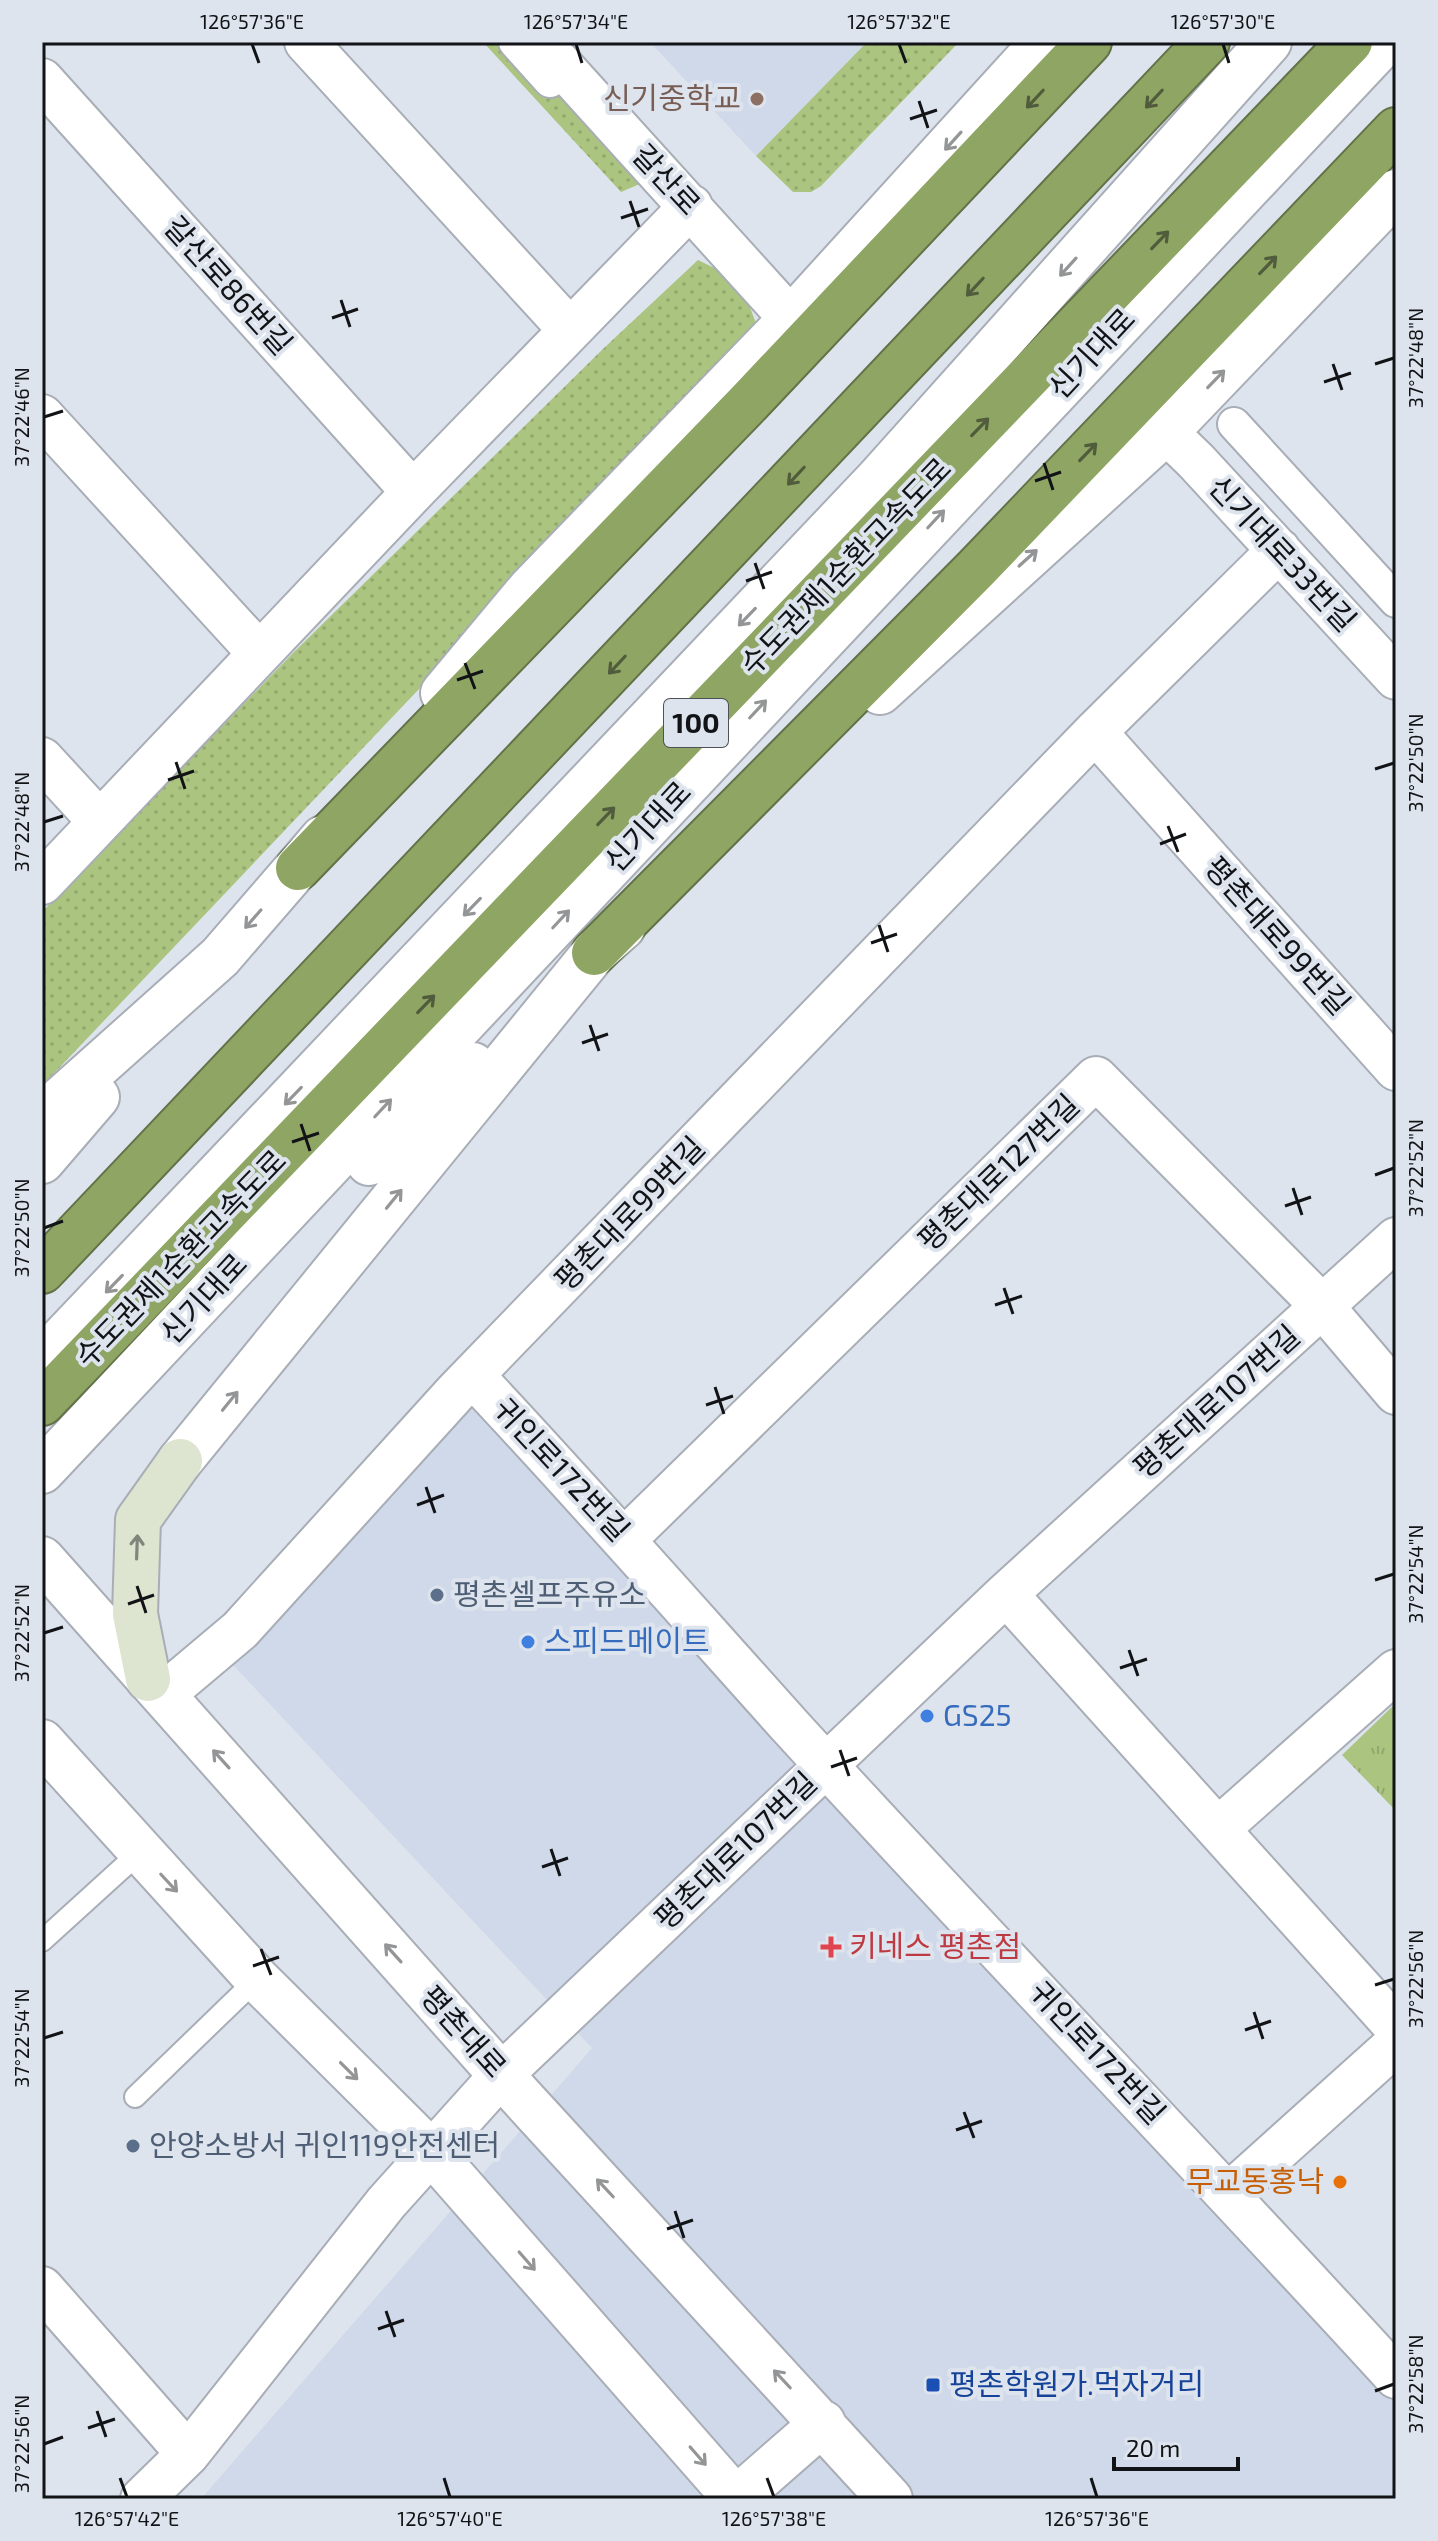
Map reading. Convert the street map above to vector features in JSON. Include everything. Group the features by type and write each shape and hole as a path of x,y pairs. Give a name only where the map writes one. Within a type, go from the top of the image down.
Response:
{"highway":[{"path":"298,868 749,402 1089,42"},
{"path":"42,1271 1207,42"},
{"name":"수도권제1순환고속도로","path":"42,1403 1350,42"},
{"path":"594,953 976,569 1396,130"}],"main road":[{"path":"156,1687 135,1614 138,1520 180,1461"}],"street":[{"path":"306,42 570,330"},
{"path":"42,883 684,212 515,42"},
{"name":"갈산로","path":"540,42 684,212 791,319"},
{"path":"42,1161 298,868 530,589 791,319 1043,42"},
{"path":"42,1360 878,479 1269,42"},
{"name":"신기대로","path":"42,1471 1385,42"},
{"name":"갈산로86번길","path":"42,80 413,492"},
{"path":"77,1434 594,953 1166,432 1396,192"},
{"path":"42,416 259,653"},
{"path":"1234,424 1396,601"},
{"name":"신기대로33번길","path":"1166,432 1396,678"},
{"name":"평촌대로99번길","path":"156,1687 240,1630 473,1376 1095,732 1279,550"},
{"name":"평촌대로99번길","path":"1095,732 1396,1069"},
{"path":"42,759 100,822"},
{"path":"180,1461 594,953"},
{"path":"42,1116 220,957"},
{"name":"평촌대로127번길","path":"625,1539 1096,1078 1323,1307 1396,1393"},
{"name":"평촌대로107번길","path":"142,2499 188,2454 386,2203 501,2075 1006,1594 1396,1239"},
{"name":"귀인로172번길","path":"473,1376 625,1539 826,1764 1396,2377"},
{"name":"평촌대로","path":"42,1559 501,2075 890,2499"},
{"path":"1006,1594 1396,2027"},
{"path":"1218,1829 1396,1671"},
{"path":"42,1742 257,1979 433,2154 736,2499 823,2423"},
{"path":"42,1758 78,1784"},
{"path":"1229,2194 1396,2044"},
{"path":"42,2288 188,2454"}],"lane":[{"path":"42,1941 140,1852"},
{"path":"135,2097 257,1979"}],"shaded area":[{"name":"신기중학교","path":"650,42 867,42 756,156"},
{"path":"452,1373 1396,2395 1396,2499 201,2499 592,2048 205,1635"}],"green space":[{"path":"483,42 535,42 642,183 621,192"},
{"path":"867,42 959,42 821,186 811,192 793,192 756,156"},
{"path":"698,260 735,278 743,289 759,331 42,1086 42,912 294,652"},
{"path":"1396,1703 1396,1811 1342,1755"}],"place":[{"name":"신기중학교","path":"757,99"},
{"name":"평촌셀프주유소","path":"437,1595"},
{"name":"스피드메이트","path":"528,1642"},
{"name":"GS25","path":"927,1716"},
{"name":"키네스 평촌점","path":"831,1947"},
{"name":"안양소방서 귀인119안전센터","path":"133,2146"},
{"name":"무교동홍낙","path":"1340,2182"},
{"name":"평촌학원가.먹자거리","path":"933,2385"}]}
